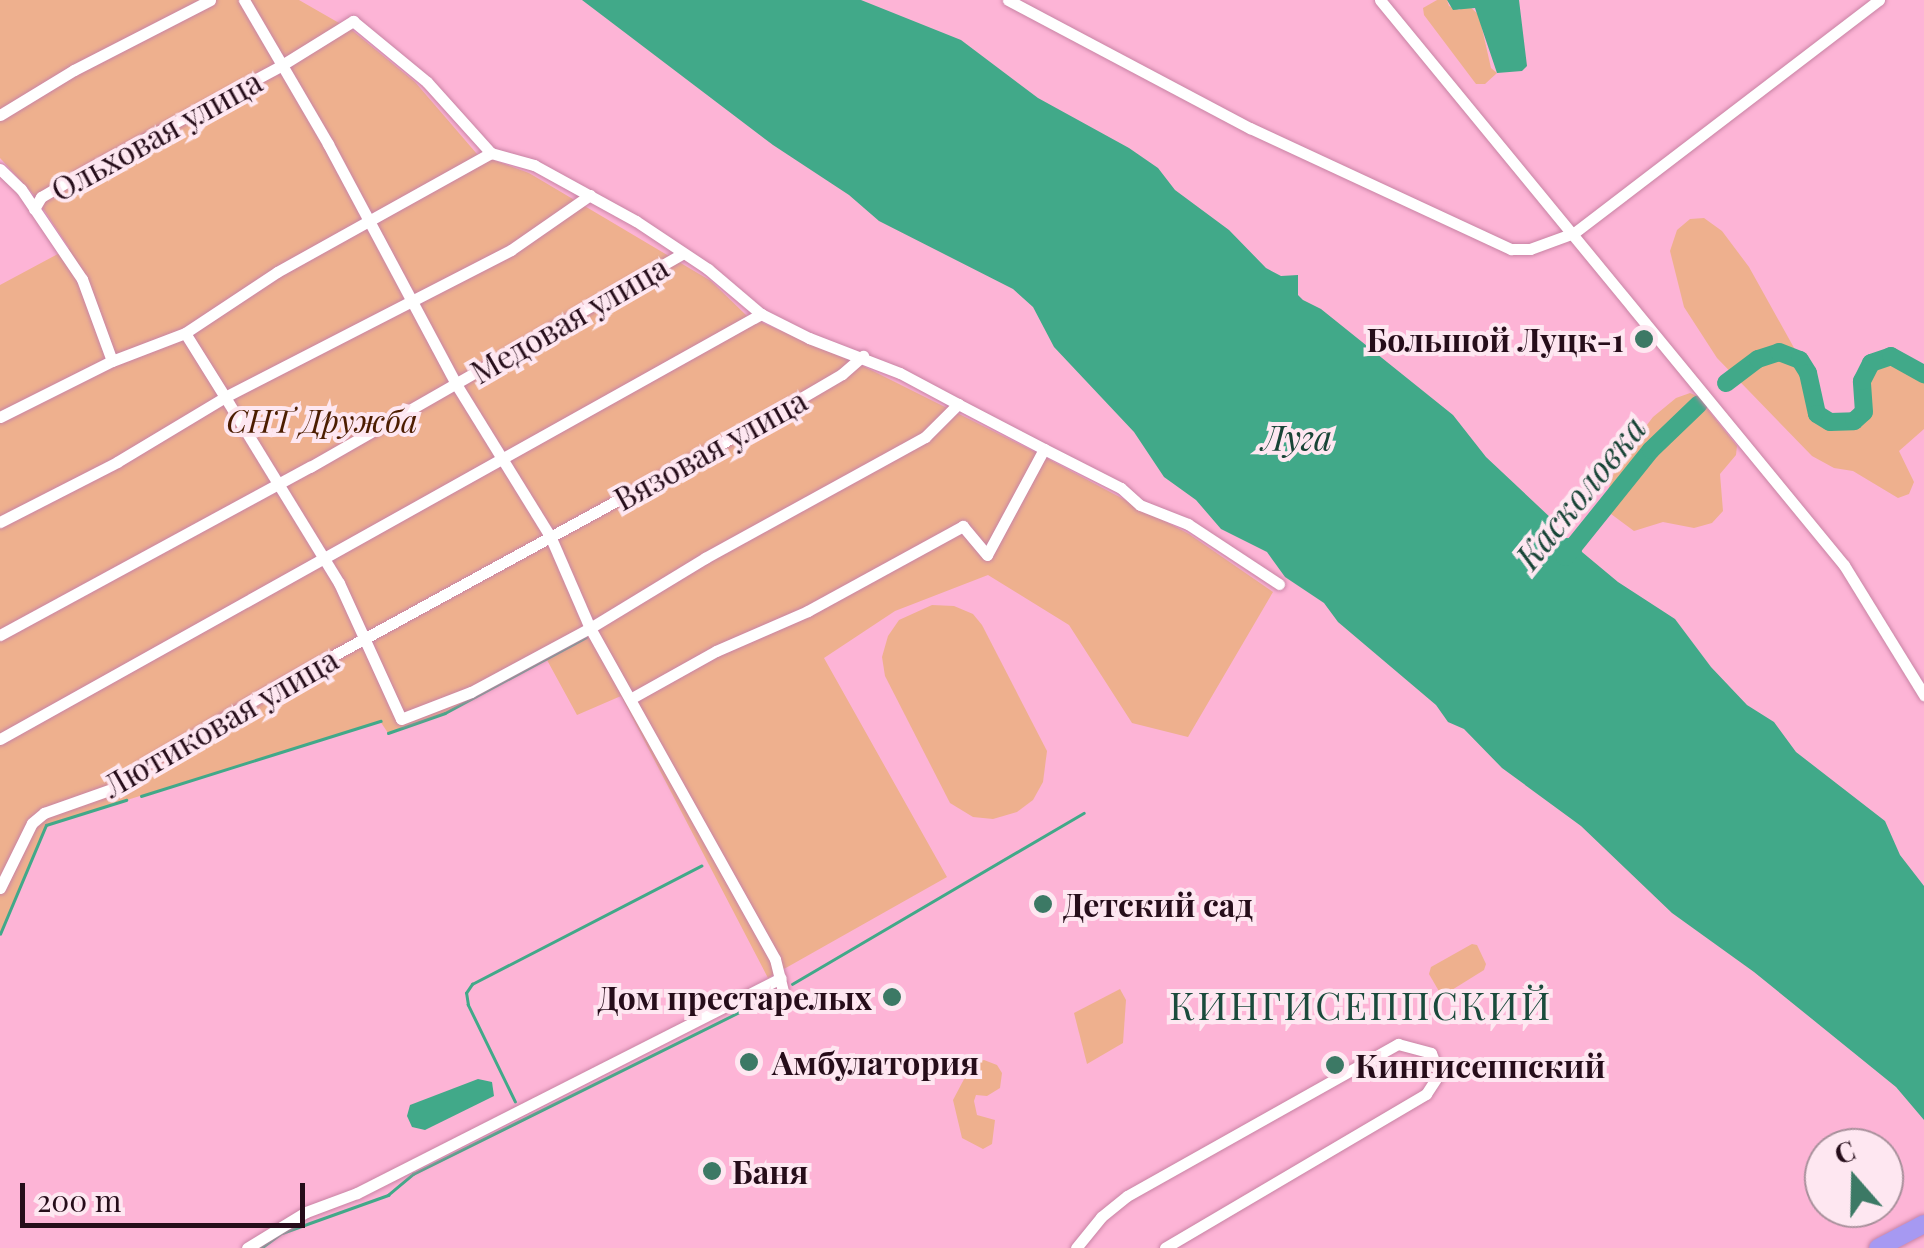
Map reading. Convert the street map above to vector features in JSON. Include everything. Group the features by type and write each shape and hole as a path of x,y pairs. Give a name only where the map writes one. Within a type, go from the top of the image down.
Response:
{"highway":[{"path":"1878,1248 1923,1224"}],"street":[{"path":"0,115 74,70 210,0"},
{"path":"244,0 456,384 553,538 590,628 775,959 782,984 357,1193 306,1212 247,1248"},
{"path":"1008,0 1250,128 1511,249 1530,249 1574,233 1879,0"},
{"path":"1380,0 1844,565 1924,694"},
{"name":"Ольховая улица","path":"34,208 42,197 94,166 282,65 353,21 426,82 491,153"},
{"path":"0,417 112,362 185,333 277,272 491,153 534,165 590,195 720,278 761,314 809,338 863,356 1122,488 1140,504 1188,524 1278,584"},
{"path":"0,170 34,208 82,279 112,362"},
{"path":"0,522 117,462 225,397 511,250 590,195"},
{"name":"Медовая улица","path":"0,635 456,384 682,254"},
{"path":"0,738 324,556 502,462 761,314"},
{"path":"185,333 324,556 402,718 471,692 590,628 657,585 924,437 958,404"},
{"name":"Вязовая улица","path":"365,640 804,397 863,356"},
{"path":"630,700 716,651 808,611 963,526 987,555 1044,449"},
{"name":"Лютиковая улица","path":"0,888 32,823 44,813 126,784 140,767 365,640"},
{"path":"1076,1248 1101,1217 1128,1196 1398,1044 1432,1053 1439,1074 1426,1094 1164,1248"}],"green space":[{"name":"СНТ Дружба","path":"0,0 299,0 353,31 415,82 477,154 529,173 711,281 747,316 867,368 1037,453 1189,534 1273,592 1188,737 1132,723 1069,625 988,575 895,611 824,658 947,877 768,978 621,696 577,715 547,660 445,713 388,733 380,721 47,825 0,934 0,285 69,248 35,196 0,158"},
{"path":"1437,0 1447,0 1449,6 1459,10 1468,5 1479,15 1491,68 1497,73 1485,84 1476,84 1424,15 1423,8"},
{"path":"1704,218 1722,231 1749,267 1808,373 1818,414 1831,422 1854,421 1864,412 1862,381 1871,363 1891,356 1924,374 1924,429 1899,451 1914,482 1909,494 1898,498 1853,471 1834,468 1812,456 1717,358 1684,307 1670,251 1677,230 1690,219"},
{"path":"1690,393 1697,396 1737,446 1736,455 1720,474 1723,511 1712,523 1694,528 1663,522 1634,531 1611,514 1608,490 1617,464 1653,417 1676,398"},
{"path":"932,605 954,606 973,614 982,625 1047,751 1043,782 1033,800 1017,812 993,819 973,817 950,803 885,676 882,657 888,636 899,620"},
{"path":"1472,944 1477,945 1486,964 1484,970 1447,993 1440,993 1429,974 1431,967"},
{"path":"1120,989 1126,1000 1123,1043 1087,1064 1074,1013"},
{"path":"984,1060 997,1065 1002,1073 1000,1088 987,1096 976,1095 974,1101 977,1115 995,1120 992,1144 983,1149 962,1138 953,1100 972,1064"}],"water":[{"name":"Луга","path":"582,0 861,0 961,40 1038,98 1158,168 1175,190 1229,230 1266,268 1281,276 1298,275 1298,295 1303,300 1321,309 1453,415 1486,457 1553,520 1560,538 1579,538 1582,552 1618,582 1675,619 1711,667 1747,705 1774,722 1796,752 1885,821 1900,855 1924,886 1924,1120 1896,1087 1754,972 1672,913 1581,826 1502,768 1464,729 1448,722 1436,705 1338,622 1324,603 1285,577 1267,552 1221,529 1196,500 1164,477 1134,432 1054,347 1033,307 1013,289 879,221"},
{"path":"1447,0 1519,0 1527,66 1522,71 1497,73 1475,8 1453,10"},
{"path":"478,1079 492,1082 494,1096 425,1130 412,1127 407,1116 410,1105"}],"waterway":[{"name":"Касколовка","path":"1726,383 1758,359 1779,352 1800,360 1808,373 1817,414 1830,422 1854,421 1864,412 1862,381 1871,363 1891,356 1924,374"},
{"name":"Касколовка","path":"1565,557 1651,450 1699,404"},
{"path":"388,733 445,713 586,637"},
{"path":"141,796 381,721"},
{"path":"0,934 46,825 126,800"},
{"path":"792,984 1084,813"},
{"path":"515,1102 468,1005 466,993 472,984 701,866"},
{"path":"261,1248 282,1233 388,1195 413,1174 775,994"}],"place":[{"name":"Большой Луцк-1","path":"1644,339"},
{"name":"Детский сад","path":"1043,904"},
{"name":"Дом престарелых","path":"892,997"},
{"name":"Амбулатория","path":"749,1062"},
{"name":"Кингисеппский","path":"1335,1065"},
{"name":"Баня","path":"712,1171"}],"district":[{"name":"КИНГИСЕППСКИЙ","path":"1361,1005"}]}
